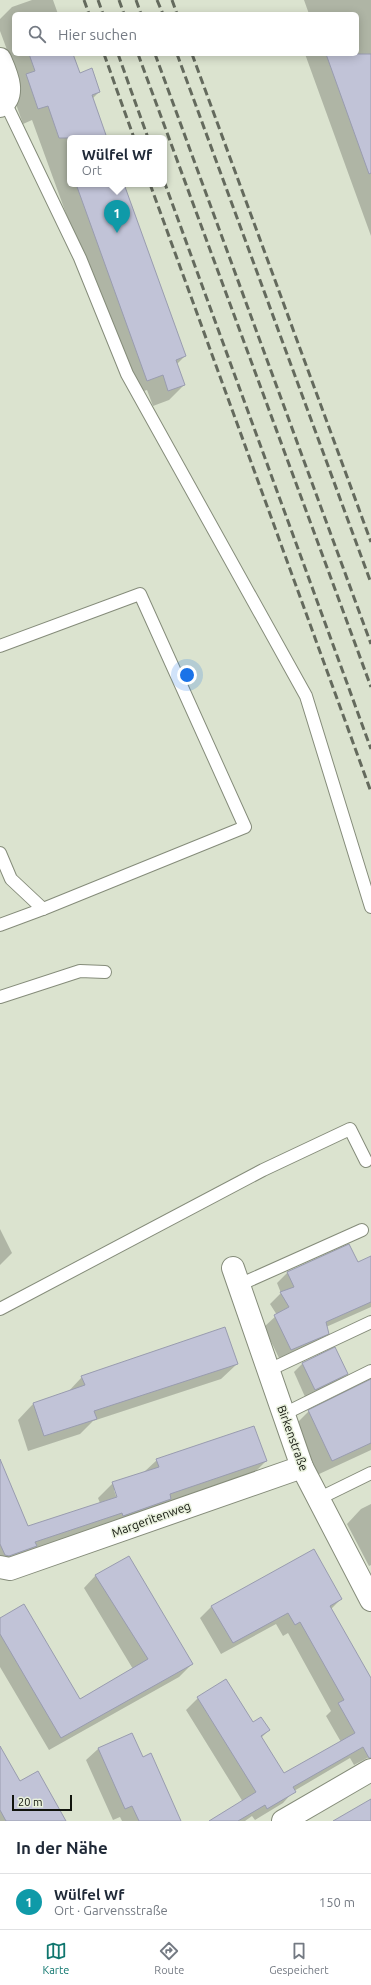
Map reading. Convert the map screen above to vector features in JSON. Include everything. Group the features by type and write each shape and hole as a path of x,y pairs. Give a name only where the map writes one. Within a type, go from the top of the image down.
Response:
{"street":[{"path":"0,59 8,80 9,92 3,104"},
{"name":"Birkenstraße","path":"236,1276 302,1467 318,1499 366,1577 371,1600"},
{"name":"Margeritenweg","path":"0,1567 10,1569 302,1467"},
{"path":"284,1821 371,1770"}],"lane":[{"path":"3,104 80,258 126,374 306,696 371,907"},
{"path":"0,646 140,594 245,827 43,909 0,924"},
{"path":"0,854 11,879 43,909"},
{"path":"0,997 80,971 105,972"},
{"path":"0,1309 263,1170 350,1129 366,1161"},
{"path":"236,1276 362,1230"},
{"path":"269,1370 371,1322"},
{"path":"284,1414 371,1371"},
{"path":"318,1499 371,1473"}],"building":[{"path":"359,54 371,54 371,173 369,174 327,56 359,56"},
{"path":"30,56 74,56 80,73 92,68 100,92 92,95 106,135 67,135 67,138 59,138 48,106 38,109 26,74 35,71"},
{"path":"77,187 125,187 186,356 176,360 185,385 168,391 163,375 147,381"},
{"path":"349,1244 358,1262 371,1256 371,1302 326,1322 329,1334 291,1350 274,1315 289,1307 280,1292 294,1287 287,1272"},
{"path":"225,1327 238,1364 94,1411 97,1419 44,1436 33,1403 85,1385 81,1376"},
{"path":"335,1347 348,1374 315,1390 302,1363"},
{"path":"371,1379 371,1443 332,1461 308,1410"},
{"path":"254,1426 267,1461 170,1494 171,1499 123,1516 122,1513 35,1542 37,1546 9,1556 5,1555 0,1544 0,1459 28,1526 117,1497 112,1482 159,1467 156,1459"},
{"path":"314,1549 342,1599 330,1606 371,1678 371,1758 369,1758 363,1747 293,1787 296,1792 267,1809 265,1805 238,1821 209,1821 256,1792 197,1697 226,1679 253,1722 261,1717 270,1730 261,1736 284,1773 355,1733 338,1703 344,1700 300,1622 295,1625 288,1613 233,1643 211,1606"},
{"path":"129,1556 193,1664 61,1738 0,1634 0,1618 24,1604 80,1699 148,1659 95,1575"},
{"path":"132,1733 143,1757 151,1753 181,1821 139,1821 132,1806 125,1809 98,1748"},
{"path":"0,1746 20,1781 38,1771 66,1821 6,1821 0,1810"},
{"path":"371,1799 371,1821 333,1821"}],"railway":[{"path":"84,0 88,12"},
{"path":"98,0 102,12"},
{"path":"119,0 123,12"},
{"path":"136,0 140,12"},
{"path":"157,0 162,12"},
{"path":"172,0 176,12"},
{"path":"105,56 133,135"},
{"path":"119,56 147,135"},
{"path":"139,56 371,687"},
{"path":"156,56 371,644"},
{"path":"178,56 371,583"},
{"path":"193,56 371,542"},
{"path":"151,187 371,792"},
{"path":"166,187 371,749"}],"place":[{"name":"Wülfel Wf","path":"117,233"}]}
